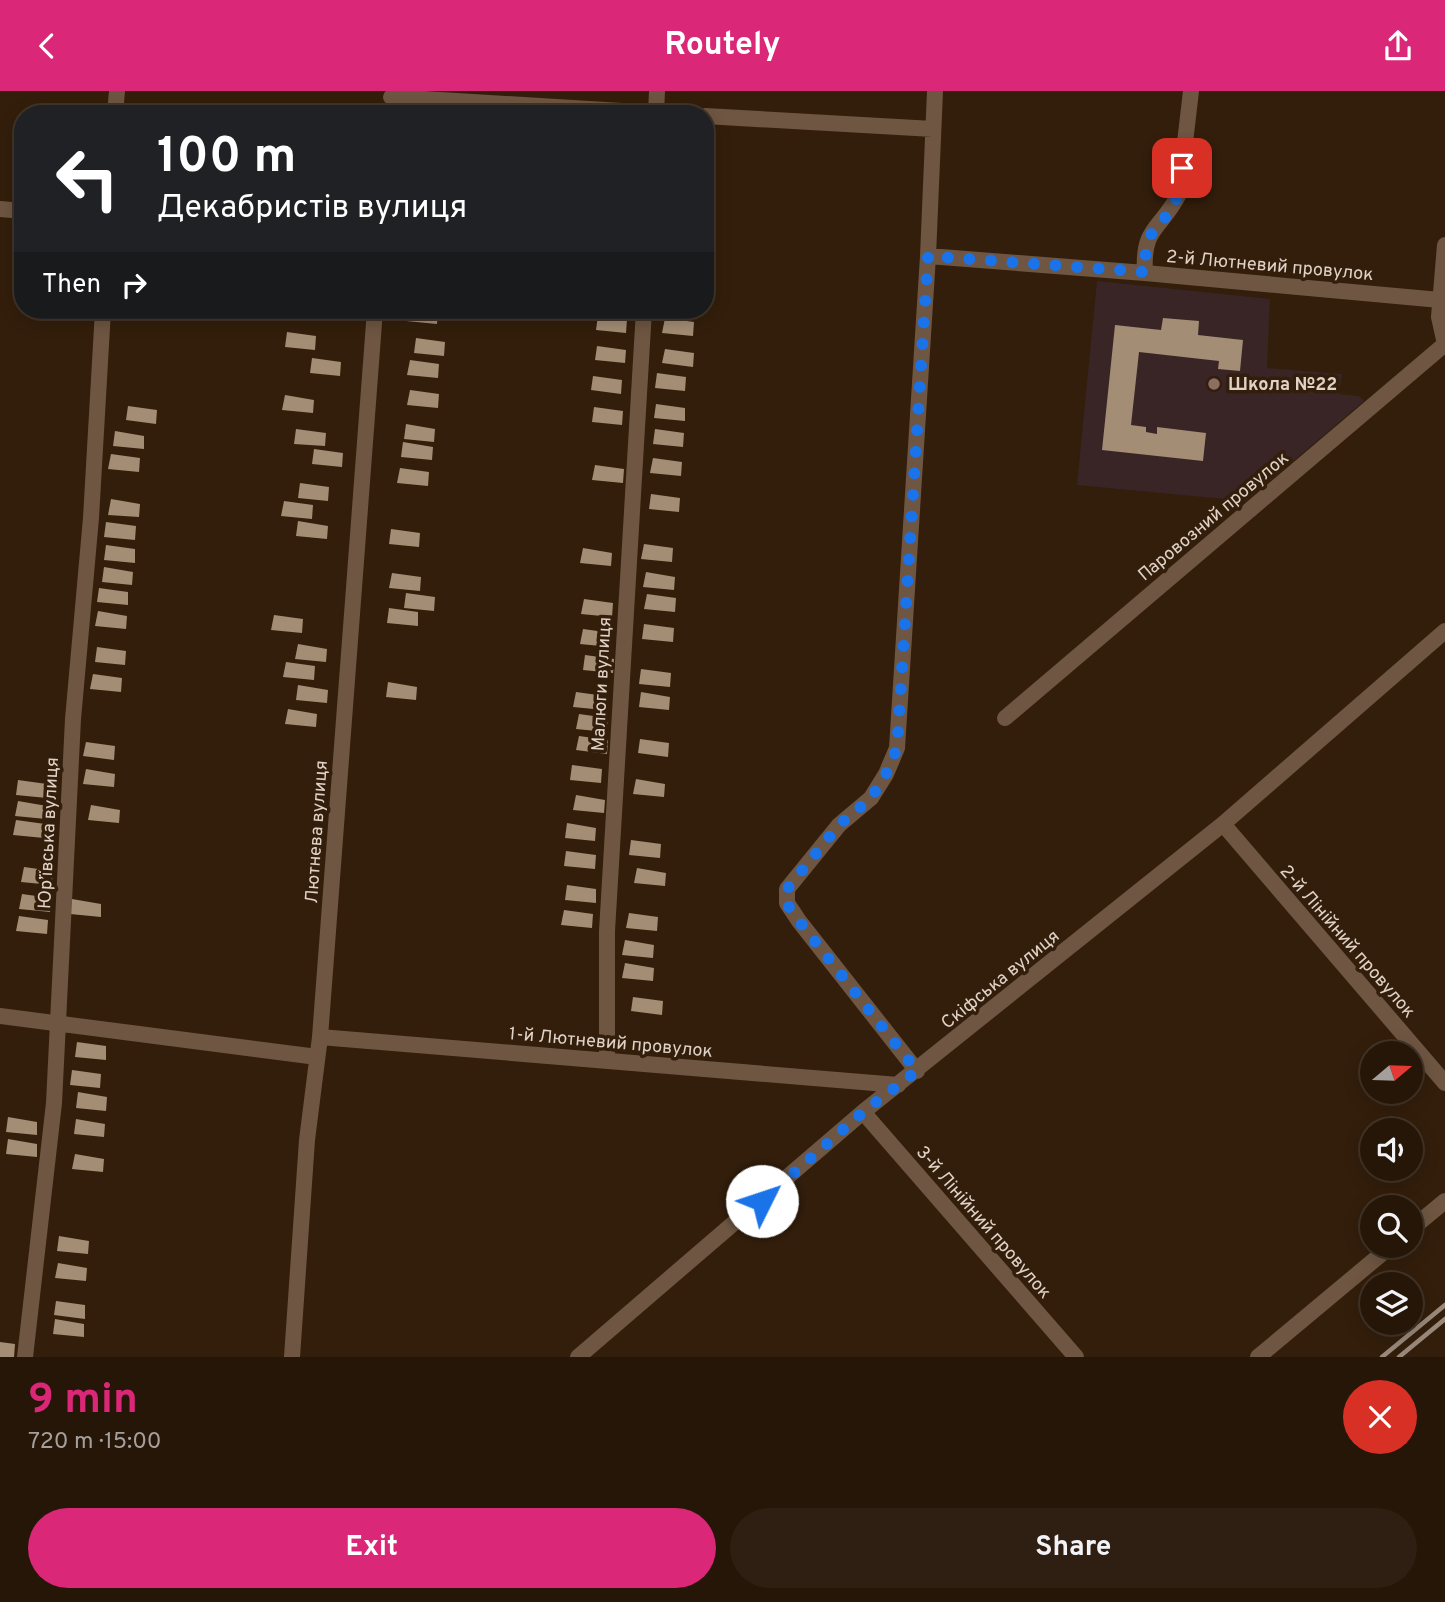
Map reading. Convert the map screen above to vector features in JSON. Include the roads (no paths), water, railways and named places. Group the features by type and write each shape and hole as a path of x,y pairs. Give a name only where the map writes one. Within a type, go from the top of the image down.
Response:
{"street":[{"path":"917,1071 786,903 787,889 839,825 871,798 886,774 897,748 928,256 934,91"},
{"path":"1146,272 1146,241 1179,194 1191,91"},
{"path":"390,101 479,105"},
{"path":"714,117 933,129"},
{"path":"1445,245 1440,300 1440,329 1445,344"},
{"name":"2-й Лютневий провулок","path":"928,256 1146,272 1440,300"},
{"name":"Юр’ївська вулиця","path":"25,1357 54,1103 72,719 91,518 102,319"},
{"name":"Лютнева вулиця","path":"292,1357 307,1140 320,1037 374,319"},
{"name":"Малюги вулиця","path":"607,1061 607,931 643,319"},
{"name":"Паровозний провулок","path":"1005,718 1445,344"},
{"name":"Скіфська вулиця","path":"578,1357 863,1112 1223,824 1445,631"},
{"name":"2-й Лінійний провулок","path":"1223,824 1445,1083"},
{"path":"0,1016 317,1057"},
{"name":"1-й Лютневий провулок","path":"320,1037 898,1085"},
{"name":"3-й Лінійний провулок","path":"863,1112 1076,1357"},
{"path":"1423,1219 1445,1201"},
{"path":"1258,1357 1377,1258"}],"railway":[{"path":"1382,1357 1445,1305"},
{"path":"1399,1357 1445,1319"}],"place":[{"name":"Школа №22","path":"1214,384"}]}
